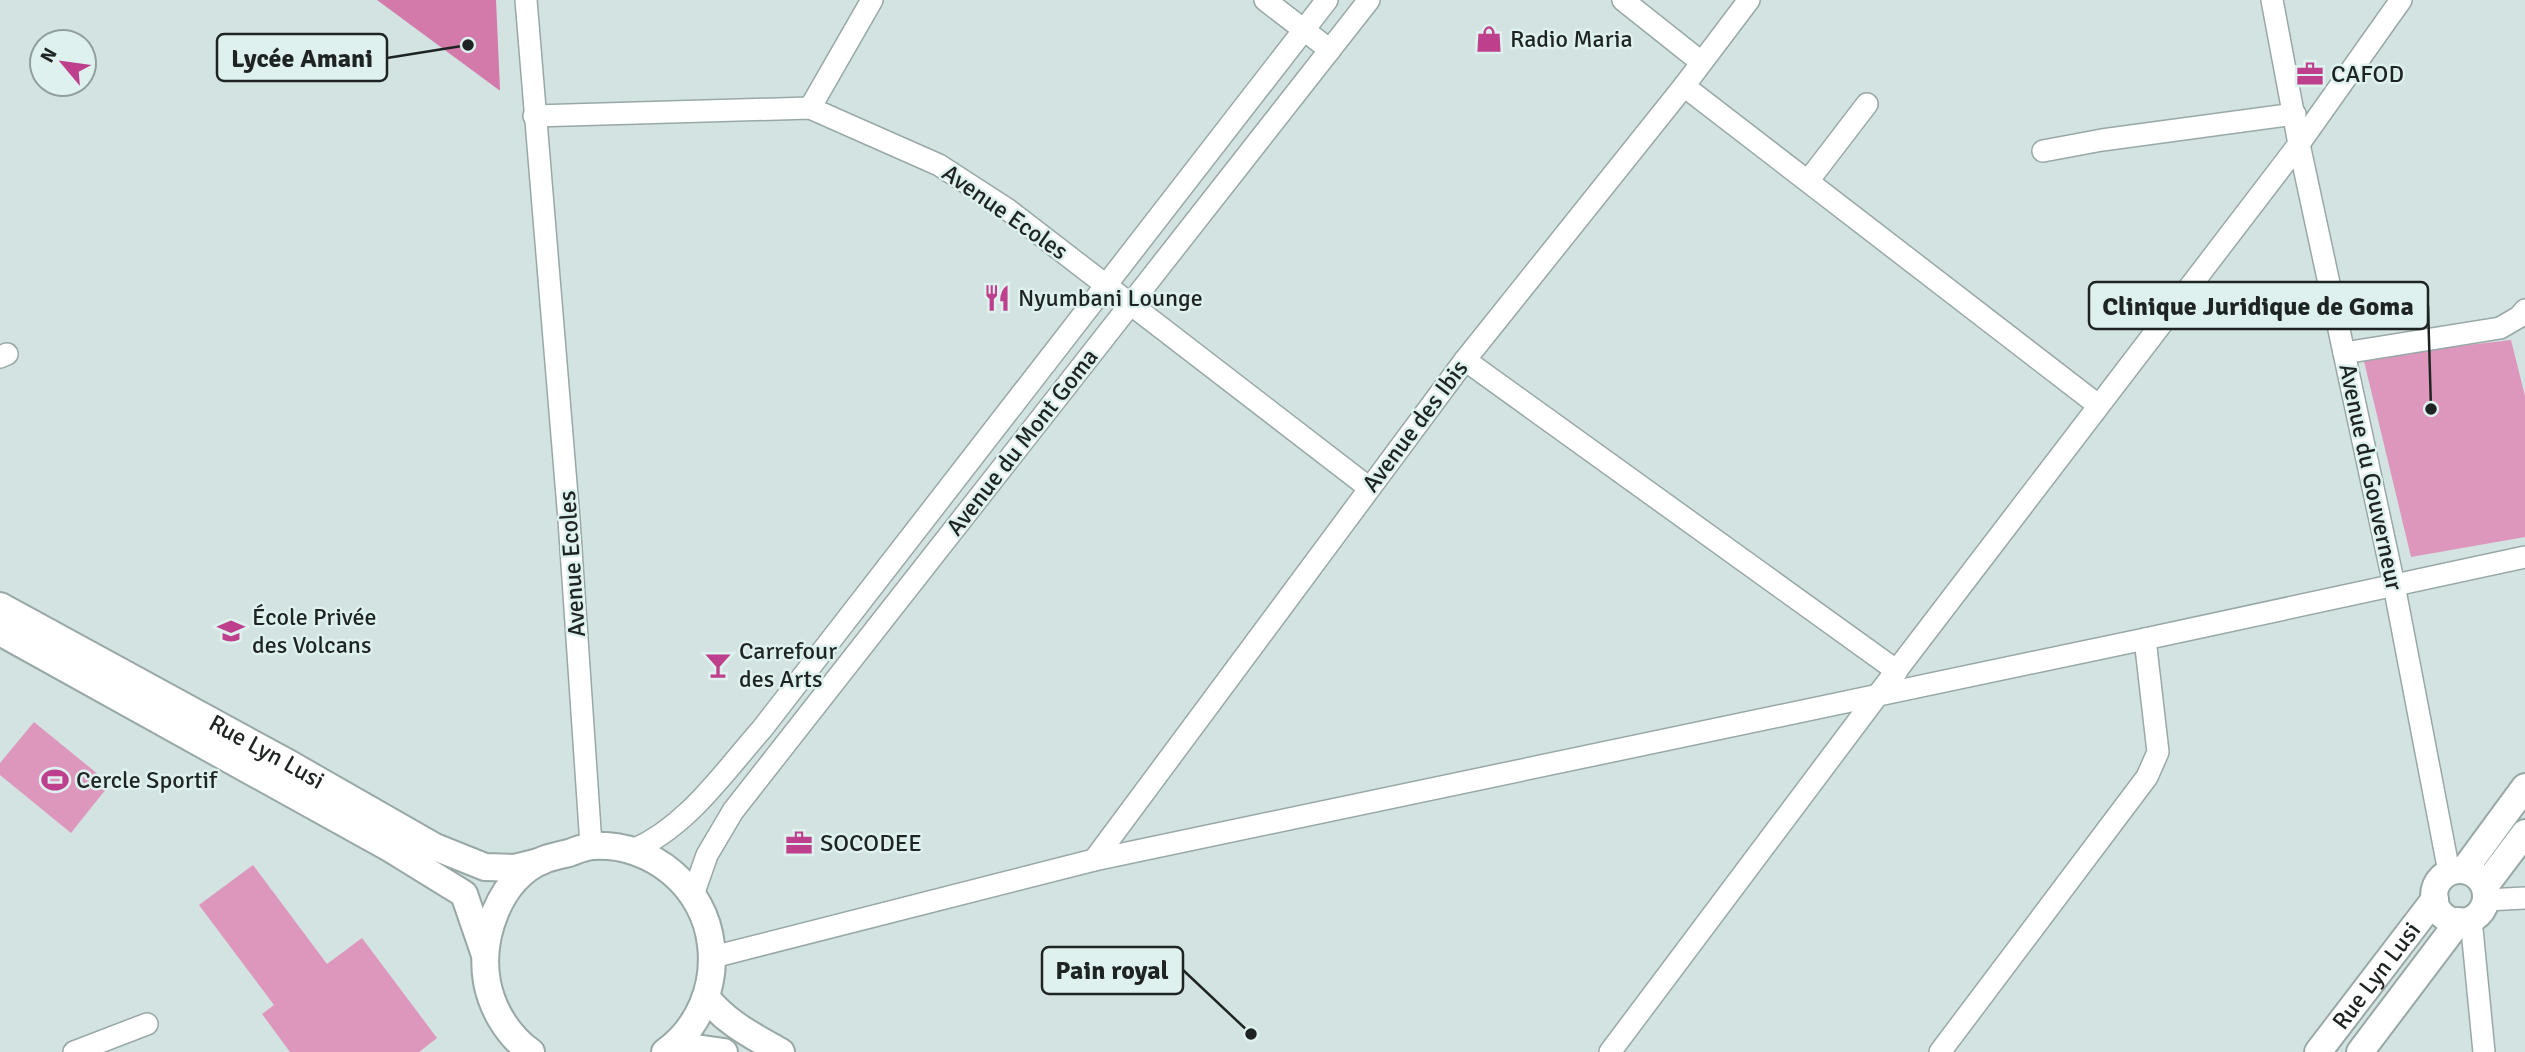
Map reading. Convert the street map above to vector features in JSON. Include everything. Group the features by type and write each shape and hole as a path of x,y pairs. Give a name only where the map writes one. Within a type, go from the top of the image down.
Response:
{"main road":[{"name":"Rue Lyn Lusi","path":"0,606 288,763 435,847 485,867 514,868 542,861"},
{"name":"Rue Lyn Lusi","path":"0,632 391,849 464,894 485,955"},
{"path":"2456,871 2479,877 2475,907 2447,918 2441,913 2435,899 2437,884 2456,871 2525,787"},
{"name":"Rue Lyn Lusi","path":"2360,1052 2475,907 2525,833"},
{"path":"531,1052 514,1037 495,1007 488,990 485,955 488,930 505,895 521,876 542,861 591,845 632,850 660,863 678,877 704,914 713,957 706,997 691,1026 667,1051"},
{"name":"Rue Lyn Lusi","path":"2318,1052 2435,899"},
{"path":"706,997 715,1009 738,1028 781,1052"},
{"path":"667,1051 696,1048 724,1052"}],"street":[{"name":"Avenue Ecoles","path":"526,0 568,506 591,845"},
{"path":"810,108 873,0"},
{"path":"1265,0 1330,50"},
{"path":"632,850 657,837 683,816 762,729 1327,0"},
{"name":"Avenue du Mont Goma","path":"693,895 707,855 733,811 1369,0"},
{"path":"1623,0 1701,62"},
{"name":"Avenue des Ibis","path":"1094,860 1368,487 1749,0"},
{"name":"Avenue du Gouverneur","path":"2272,0 2299,144 2456,871"},
{"path":"1610,1052 1877,696 2299,144 2401,0"},
{"path":"1684,86 2098,405"},
{"path":"1808,181 1867,104"},
{"name":"Avenue Ecoles","path":"534,116 810,108 939,165 1007,209 1368,487"},
{"path":"2043,151 2102,140 2295,114"},
{"path":"1216,143 1241,163"},
{"path":"2344,353 2500,328 2509,325 2525,310"},
{"path":"1465,360 1896,671"},
{"path":"1008,411 1032,430"},
{"path":"713,957 1094,860 1877,696 2525,556"},
{"path":"1940,1052 2147,777 2154,763 2158,752 2144,639"},
{"path":"2484,1052 2475,907 2525,898"},
{"path":"74,1052 147,1024"}],"shaded area":[{"path":"377,0 496,0 500,90 499,90"},
{"path":"2511,340 2525,396 2525,537 2411,557 2363,357"},
{"name":"Cercle Sportif","path":"34,722 110,784 71,833 0,775 0,763"},
{"path":"253,865 327,964 362,938 437,1038 419,1052 290,1052 262,1014 274,1005 199,905"}],"place":[{"name":"Radio Maria","path":"1489,39"},
{"name":"Lycée Amani","path":"468,45"},
{"name":"CAFOD","path":"2310,74"},
{"name":"Nyumbani Lounge","path":"997,298"},
{"name":"Clinique Juridique de Goma","path":"2431,409"},
{"name":"École Privée des Volcans","path":"231,631"},
{"name":"Carrefour des Arts","path":"718,665"},
{"name":"Cercle Sportif","path":"55,780"},
{"name":"SOCODEE","path":"799,843"},
{"name":"Pain royal","path":"1251,1034"}]}
